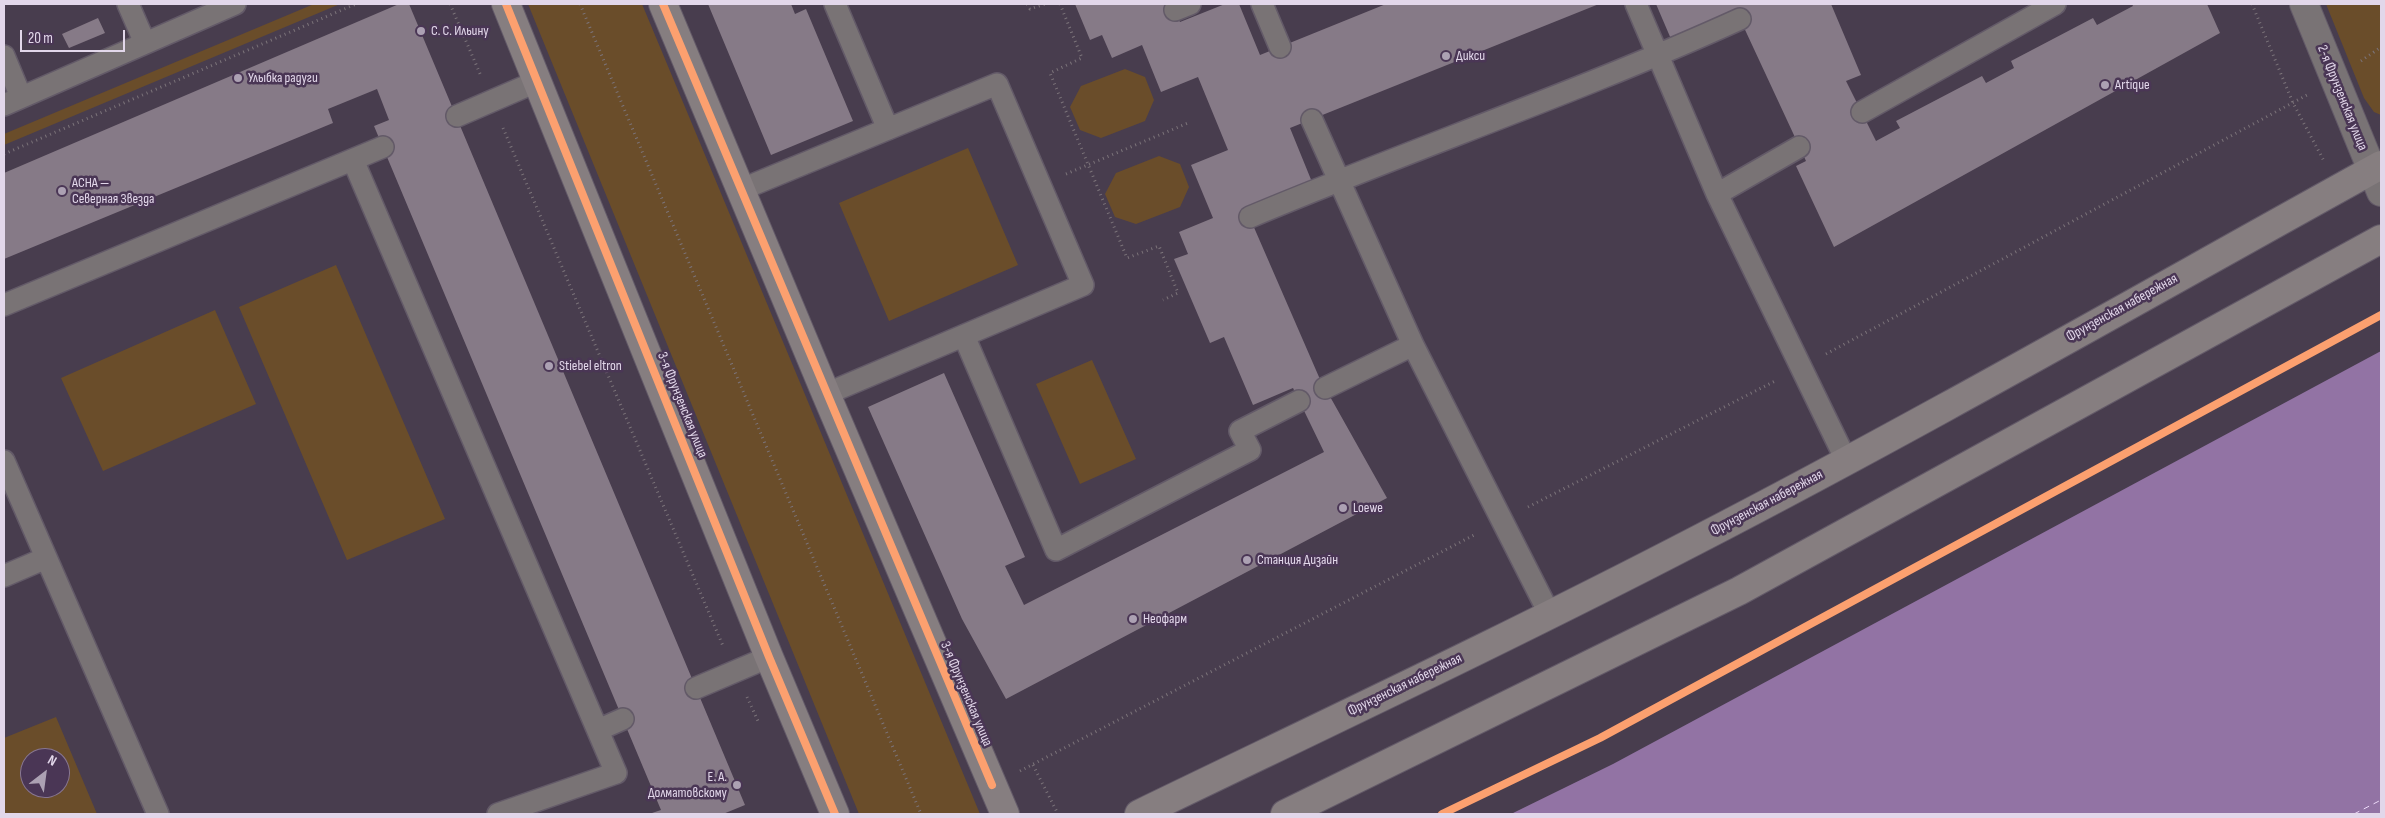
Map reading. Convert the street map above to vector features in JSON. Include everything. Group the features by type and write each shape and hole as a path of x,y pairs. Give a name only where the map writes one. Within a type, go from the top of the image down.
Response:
{"main road":[{"name":"3-я Фрунзенская улица","path":"506,4 769,657 836,814"},
{"name":"3-я Фрунзенская улица","path":"663,4 826,394 1005,814"},
{"name":"Фрунзенская набережная","path":"1139,814 1550,615 1846,460 2378,176"},
{"path":"1285,814 1739,591 2381,239"}],"street":[{"name":"2-я Фрунзенская улица","path":"2304,4 2378,176"}],"lane":[{"path":"128,4 145,43"},
{"path":"4,56 12,101 234,4"},
{"path":"835,4 888,129"},
{"path":"1262,4 1280,46"},
{"path":"1636,4 1717,194 1846,460"},
{"path":"1862,112 2055,4"},
{"path":"1250,217 1338,180 1659,56 1740,19"},
{"path":"457,116 538,81"},
{"path":"740,190 997,84 1083,285 826,394"},
{"path":"1312,120 1413,345 1550,615"},
{"path":"4,305 383,147"},
{"path":"1717,194 1800,147"},
{"path":"354,160 616,773 498,814"},
{"path":"964,336 1056,550 1250,450 1240,431 1299,401"},
{"path":"1325,388 1413,345"},
{"path":"4,461 158,814"},
{"path":"4,576 46,558"},
{"path":"696,688 769,657"},
{"path":"598,730 623,719"}],"path":[{"path":"4,154 356,4"},
{"path":"450,4 734,672 759,723"},
{"path":"580,4 920,814"},
{"path":"1027,4 1030,10 1045,4"},
{"path":"1060,4 1082,58 1050,73 1087,166 1127,258 1160,246 1178,293 1163,300"},
{"path":"2252,4 2293,103 2325,163"},
{"path":"1020,771 1503,520 1801,368 2260,122"},
{"path":"1064,175 1188,124"},
{"path":"1032,765 1058,814"}],"shaded area":[{"path":"314,4 340,4 4,145 4,134"},
{"path":"528,4 642,4 980,814 859,814"},
{"path":"2326,4 2381,4 2381,115 2374,112 2364,98"},
{"path":"1125,69 1145,77 1154,100 1145,121 1101,138 1080,130 1070,107 1081,86"},
{"path":"968,148 1018,265 889,321 839,203"},
{"path":"1159,156 1180,164 1189,187 1180,207 1136,224 1115,217 1105,194 1116,173"},
{"path":"336,265 445,519 347,560 239,307"},
{"path":"215,310 256,404 103,471 61,378"},
{"path":"2381,351 2381,814 1511,814 1613,764"},
{"path":"1092,360 1136,459 1080,484 1036,384"},
{"path":"56,717 69,748 20,748 20,798 70,798 70,750 97,814 4,814 4,738"}],"building":[{"path":"399,4 409,4 745,805 723,814 649,814 661,810 374,126 389,120 377,89 328,109 333,123 4,259 4,173"},
{"path":"708,4 791,4 795,14 806,9 853,121 771,155"},
{"path":"1075,4 1172,4 1180,22 1225,4 1239,4 1260,55 1386,4 1599,4 1290,128 1312,182 1246,209 1319,377 1387,498 1006,699 962,619 868,407 944,373 1025,557 1005,566 1024,605 1324,452 1293,388 1253,405 1224,337 1210,343 1174,259 1188,254 1179,232 1213,218 1191,165 1228,150 1198,77 1161,92 1142,45 1112,58 1102,35 1090,40"},
{"path":"1656,4 1831,4 1861,75 1846,81 1876,141 1900,128 1896,121 1982,76 1986,83 2014,68 2011,61 2093,18 2097,25 2133,6 2132,4 2207,4 2220,33 1834,247 1796,166 1806,161 1740,19 1671,39"},
{"path":"98,18 105,33 69,48 62,34"}],"ferry route":[{"path":"2354,814 2381,800"}],"cycle path":[{"path":"506,4 769,657 835,814"},
{"path":"663,4 992,785"},
{"path":"1442,814 1600,738 2381,315"}],"place":[{"name":"С. С. Ильину","path":"421,31"},
{"name":"Дикси","path":"1446,56"},
{"name":"Улыбка радуги","path":"238,78"},
{"name":"Artique","path":"2105,85"},
{"name":"АСНА — Северная Звезда","path":"62,191"},
{"name":"Stiebel eltron","path":"549,366"},
{"name":"Loewe","path":"1343,508"},
{"name":"Станция Дизайн","path":"1247,560"},
{"name":"Неофарм","path":"1133,619"},
{"name":"Е. А. Долматовскому","path":"737,785"}]}
